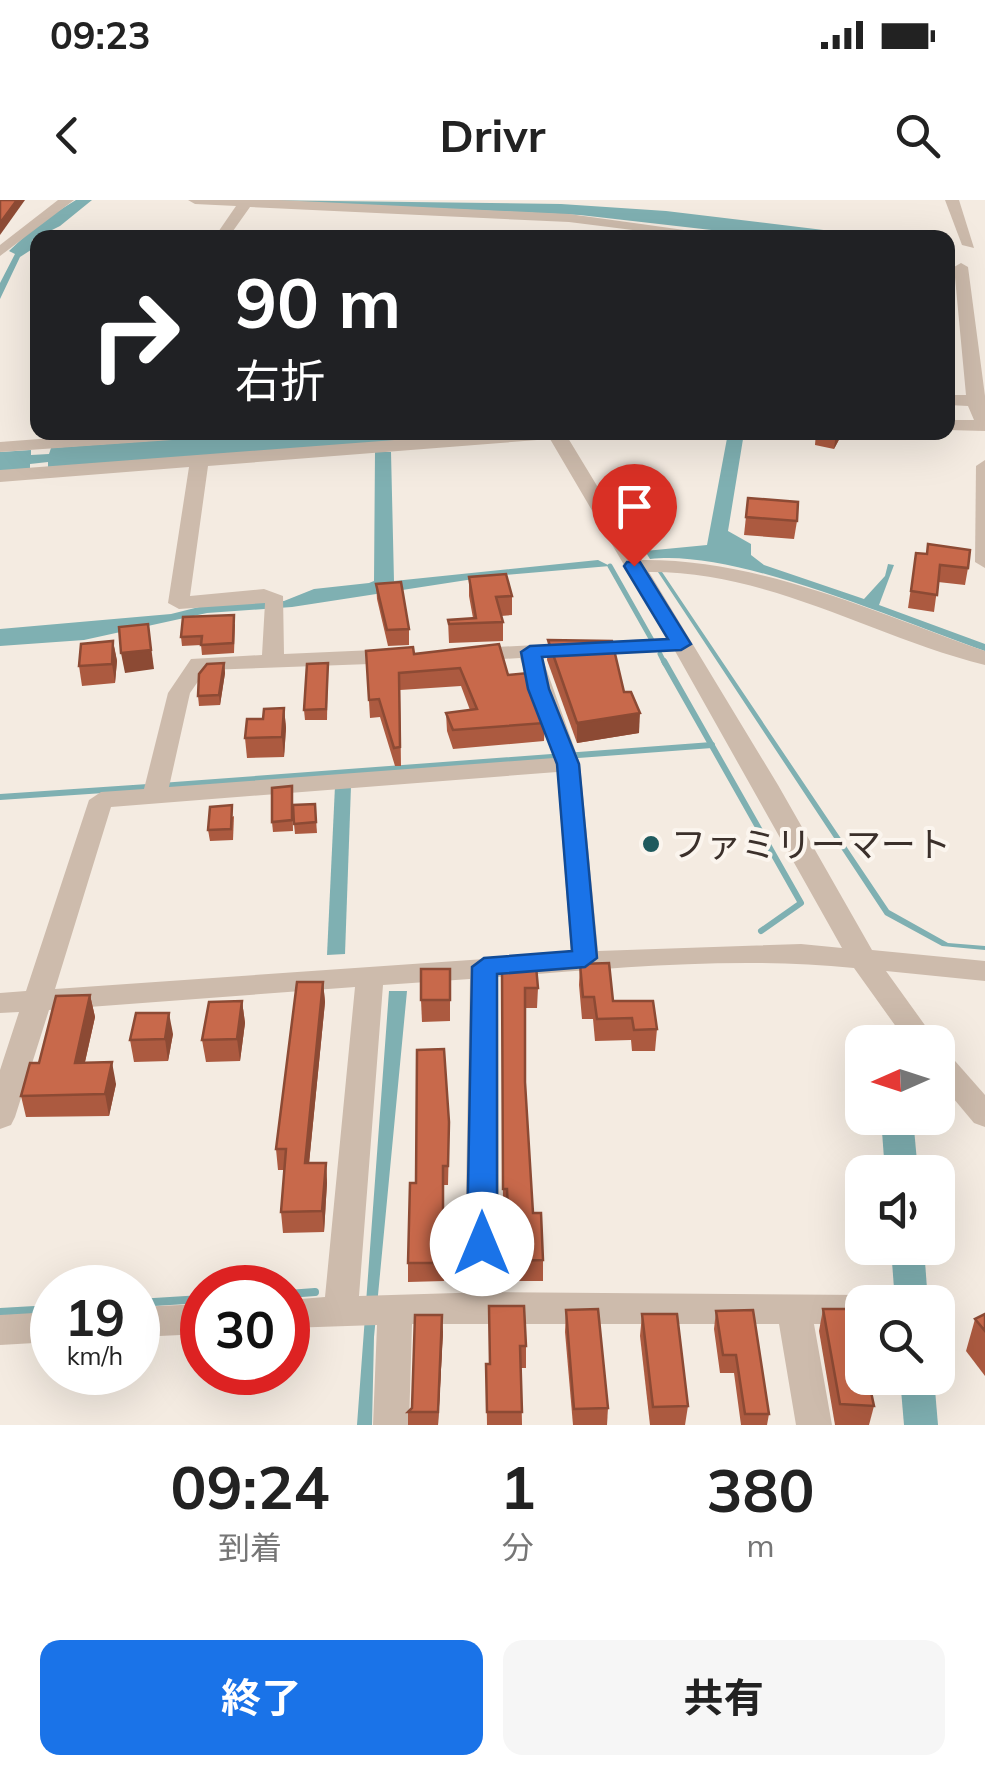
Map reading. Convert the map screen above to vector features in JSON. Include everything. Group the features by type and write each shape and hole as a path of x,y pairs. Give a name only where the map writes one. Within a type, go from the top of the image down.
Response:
{"street":[{"path":"0,252 66,200"},
{"path":"196,200 244,205 518,207 679,230"},
{"path":"952,200 969,245"},
{"path":"227,230 244,205"},
{"path":"955,266 985,269"},
{"path":"955,271 982,413"},
{"path":"955,403 982,413"},
{"path":"955,423 982,413"},
{"path":"0,476 41,454 152,440"},
{"path":"0,448 41,454 199,461 478,440"},
{"path":"566,440 634,566 862,958 910,1025"},
{"path":"199,461 178,603 264,596 277,604 273,660"},
{"path":"985,466 985,562"},
{"path":"634,566 666,563 726,570 985,658"},
{"path":"451,654 681,644"},
{"path":"530,652 538,689 566,758 585,958"},
{"path":"156,786 179,693 199,664 412,656"},
{"path":"0,1116 101,800 156,786 566,758"},
{"path":"0,1003 585,958 801,953 985,970"},
{"path":"482,1244 484,967"},
{"path":"348,1311 370,976"},
{"path":"955,1081 985,1116"},
{"path":"392,1425 395,1310"},
{"path":"794,1310 814,1425"},
{"path":"310,1313 845,1310"},
{"path":"0,1330 30,1328"}],"water":[{"path":"76,200 92,200 52,230 32,230"},
{"path":"249,200 561,204 666,211 823,230 711,230 580,215"},
{"path":"30,231 30,251 20,257 0,299 0,283 15,254 9,251"},
{"path":"162,440 434,440 48,468 48,462 30,464 30,470 0,472 0,452 31,450 31,455 49,454 51,448"},
{"path":"727,440 743,440 728,531 751,544 751,555 764,565 864,599 885,576 888,564 894,565 879,605 985,644 985,651 771,576 685,559 650,559 645,551 707,545"},
{"path":"375,452 391,452 394,581 598,560 610,566 493,576 292,607 207,613 84,640 0,646 0,629 171,614 207,605 284,601 314,589 374,581"},
{"path":"656,569 660,569 889,910 948,943 985,946 985,950 942,946 885,915"},
{"path":"335,786 351,786 345,954 327,955"},
{"path":"389,991 407,991 374,1337 372,1425 357,1425"},
{"path":"882,1135 915,1135 916,1155 884,1155"},
{"path":"892,1265 925,1265 927,1285 894,1285"},
{"path":"901,1395 935,1395 938,1425 904,1425"}],"building":[{"path":"0,200 17,200 0,223"},
{"path":"748,498 798,502 797,521 746,517"},
{"path":"928,544 970,550 968,568 940,565 937,595 911,591 916,553 927,554"},
{"path":"506,574 512,596 496,597 503,622 449,624 448,620 476,618 469,577"},
{"path":"401,582 409,629 387,630 376,584"},
{"path":"234,615 233,643 201,645 202,636 181,637 183,617"},
{"path":"148,624 151,650 121,653 119,627"},
{"path":"548,640 612,641 624,692 631,692 640,713 577,723"},
{"path":"113,641 112,664 79,666 81,644"},
{"path":"499,644 508,675 528,673 545,723 453,730 446,713 477,709 460,668 399,673 400,747 394,748 379,699 369,700 366,651 413,647 414,654"},
{"path":"224,663 219,695 198,696 199,674 207,664"},
{"path":"328,663 326,709 304,710 307,664"},
{"path":"284,708 282,737 245,738 247,719 263,719 264,709"},
{"path":"292,786 292,820 272,822 272,788"},
{"path":"315,804 316,822 294,824 293,805"},
{"path":"232,805 231,829 208,830 210,807"},
{"path":"609,963 613,1001 653,1001 657,1029 634,1030 632,1018 597,1019 594,997 583,997 580,964"},
{"path":"502,966 536,966 538,988 525,988 525,1082 533,1213 541,1213 543,1260 510,1261 507,1189 503,1189"},
{"path":"421,969 450,969 450,1000 421,1000"},
{"path":"297,982 323,982 305,1163 326,1163 322,1211 281,1212 286,1149 276,1149"},
{"path":"90,995 75,1063 112,1062 105,1094 21,1096 30,1063 39,1063 56,996"},
{"path":"242,1001 237,1039 202,1040 209,1002"},
{"path":"136,1013 169,1013 165,1039 130,1040"},
{"path":"444,1049 449,1122 448,1166 443,1166 443,1263 408,1263 410,1183 416,1183 417,1050"},
{"path":"489,1306 524,1306 526,1346 520,1346 522,1412 487,1412"},
{"path":"598,1309 608,1408 574,1409 566,1310"},
{"path":"823,1309 845,1309 845,1395 872,1395 874,1406 840,1404"},
{"path":"753,1310 769,1414 745,1414 736,1355 723,1355 716,1311"},
{"path":"642,1314 677,1314 688,1406 653,1407"},
{"path":"985,1314 985,1331 975,1319"},
{"path":"415,1315 442,1315 438,1412 408,1412 412,1408"}],"waterway":[{"path":"610,566 653,642"},
{"path":"660,654 665,664"},
{"path":"664,661 712,745"},
{"path":"161,786 712,745"},
{"path":"712,745 801,903 761,931"},
{"path":"0,797 148,787"},
{"path":"310,1292 315,1292"},
{"path":"160,1302 180,1300"},
{"path":"0,1312 30,1310"}],"place":[{"name":"ファミリーマート","path":"651,844"}],"route":[{"path":"482,1244 484,967 585,958 568,764 538,689 530,652 681,644 634,566"}]}
